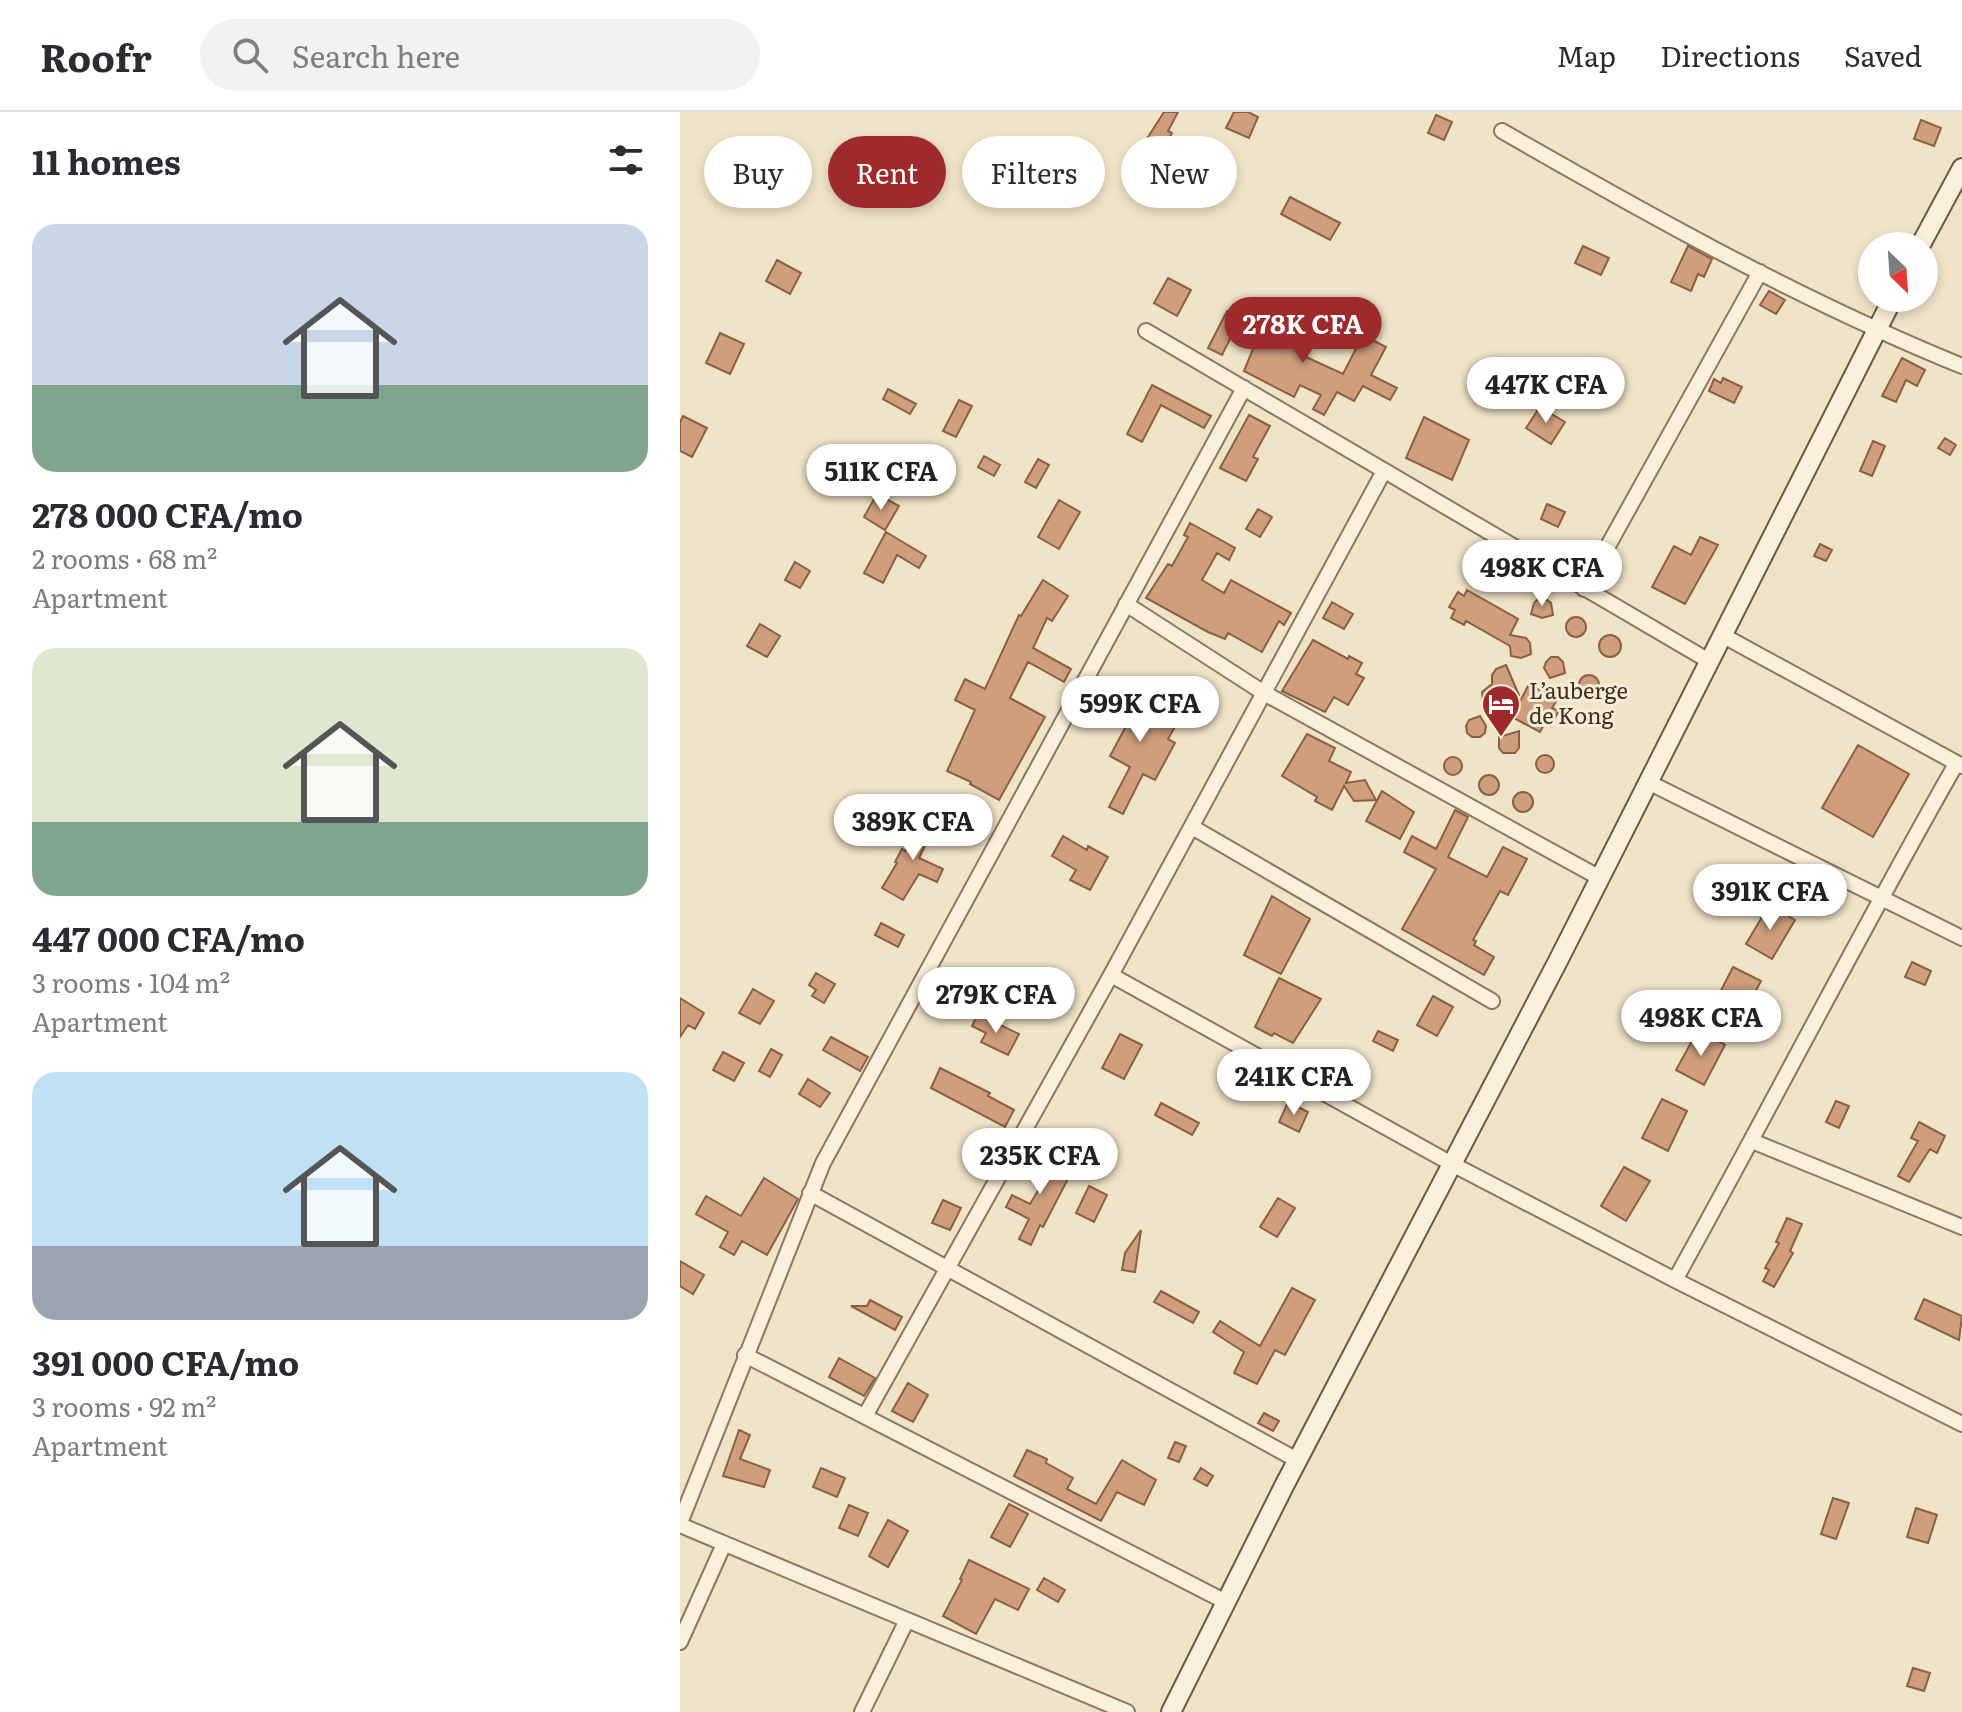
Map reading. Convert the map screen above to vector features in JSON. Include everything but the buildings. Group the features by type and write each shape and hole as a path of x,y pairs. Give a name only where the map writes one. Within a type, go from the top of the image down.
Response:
{"main road":[{"path":"1928,232 1962,168"},
{"path":"1171,1712 1297,1460 1600,878 1886,312"}],"street":[{"path":"1502,131 1654,218 1876,331 1962,366"},
{"path":"1584,589 1760,272"},
{"path":"1146,331 1709,661"},
{"path":"1127,1712 680,1524 810,1193 838,1135 1244,388"},
{"path":"865,1416 1111,975 1384,471"},
{"path":"1126,604 1264,693 1600,878"},
{"path":"1675,1280 1880,897 1959,765 1722,635"},
{"path":"1648,782 1962,938"},
{"path":"1192,827 1492,1001"},
{"path":"1111,975 1452,1164 1962,1424"},
{"path":"1752,1141 1962,1227"},
{"path":"810,1193 1297,1460"},
{"path":"745,1355 1226,1602"},
{"path":"680,1642 724,1544"},
{"path":"862,1712 907,1620"}],"place":[{"name":"L’auberge de Kong","path":"1501,738"}]}
